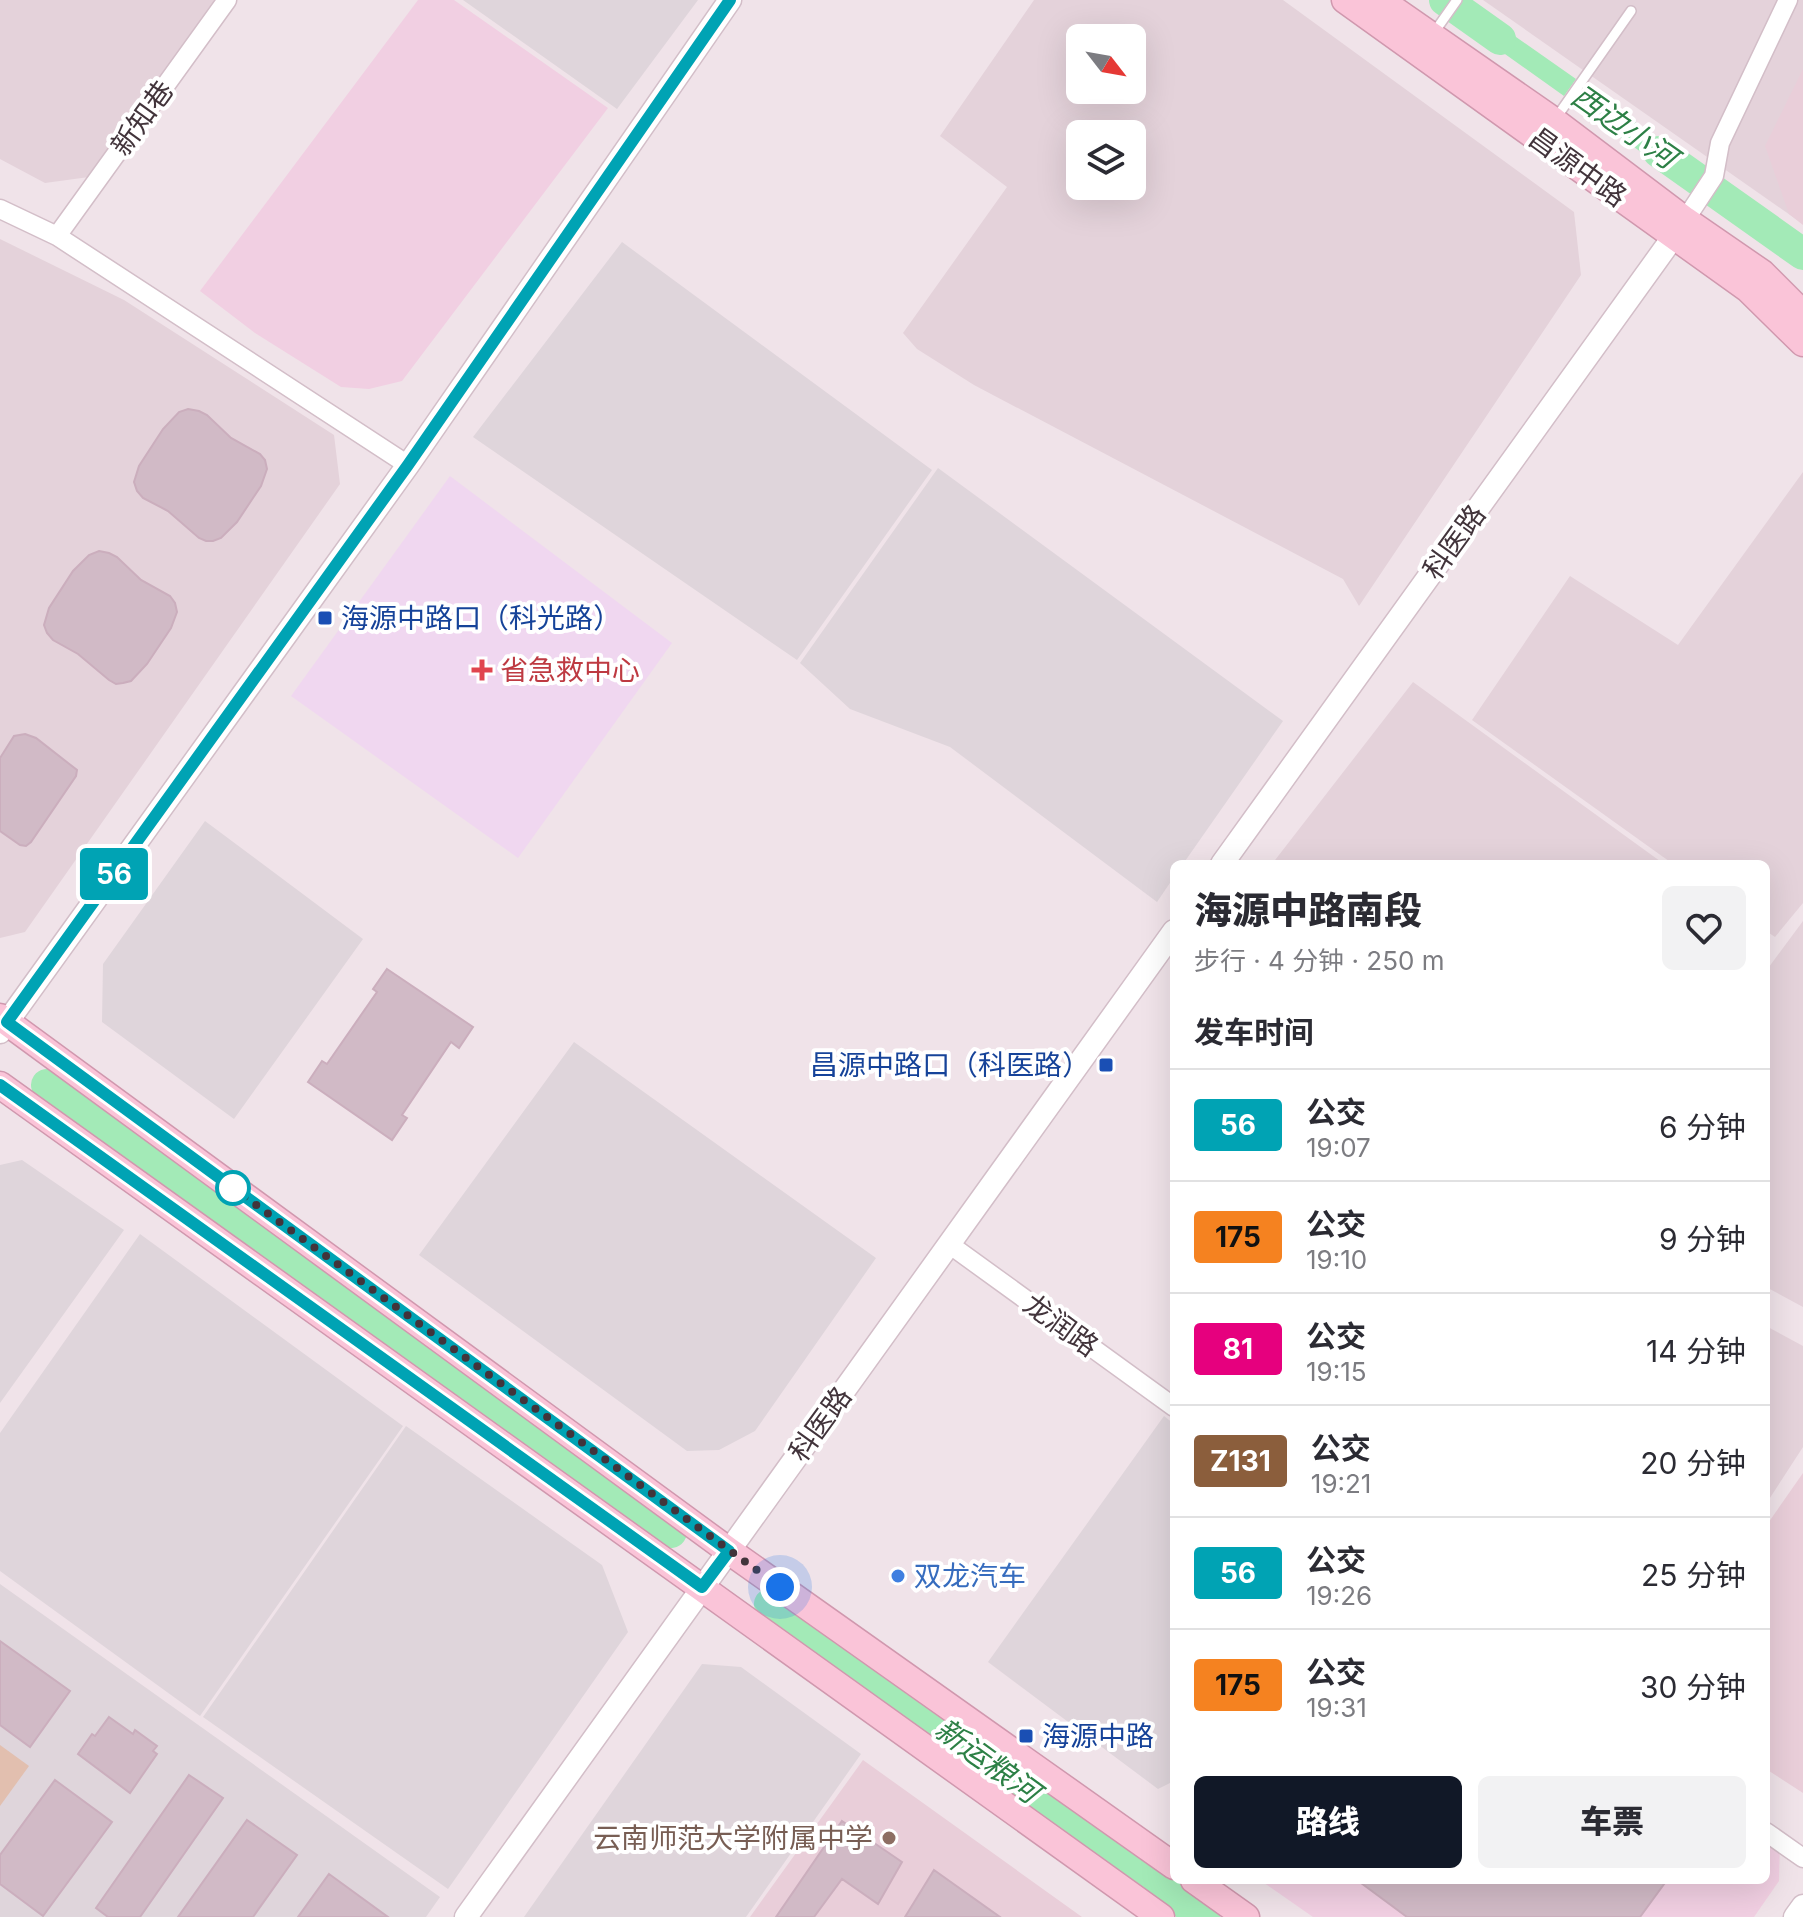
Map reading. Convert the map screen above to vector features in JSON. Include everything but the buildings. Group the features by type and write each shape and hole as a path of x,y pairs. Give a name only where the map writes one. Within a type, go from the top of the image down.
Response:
{"main road":[{"name":"昌源中路","path":"1345,0 1431,36 1559,112 1803,343"},
{"name":"昌源中路","path":"1380,0 1680,228 1762,273 1803,314"},
{"path":"2,1024 729,1551 1170,1857"},
{"path":"0,1085 1161,1917"},
{"path":"1200,1884 1246,1917"}],"street":[{"name":"新知巷","path":"57,236 227,0"},
{"path":"2,1024 408,465 730,0"},
{"path":"1680,228 1714,176 1720,143 1788,0"},
{"path":"0,209 57,236 408,465"},
{"name":"科医路","path":"1225,860 1680,228"},
{"name":"科医路","path":"466,1917 1170,937"},
{"name":"龙润路","path":"949,1244 1170,1404"},
{"path":"1770,1835 1803,1858"},
{"path":"1795,1917 1803,1906"}],"lane":[{"path":"1431,36 1457,0"},
{"path":"1559,112 1631,11"}],"shaded area":[{"path":"0,0 215,0 89,177 45,183 0,159"},
{"path":"418,0 454,0 608,108 402,381 369,389 341,387 255,333 200,291"},
{"path":"463,0 698,0 617,109"},
{"path":"1034,0 1283,0 1574,212 1581,275 1359,606 1343,579 974,385 917,349 903,333 1007,187 940,136"},
{"path":"1483,0 1803,0 1803,224"},
{"path":"1803,69 1803,225 1789,214 1765,146"},
{"path":"0,239 124,300 334,435 340,484 25,932 0,938"},
{"path":"622,242 932,470 797,660 473,437"},
{"path":"938,468 1283,721 1186,860 1170,860 1170,883 1157,902 950,747 850,709 800,663"},
{"path":"1803,472 1803,903 1775,937 1770,934 1770,860 1667,860 1472,720 1570,576 1678,645"},
{"name":"省急救中心","path":"450,476 672,643 518,858 291,696"},
{"path":"1413,682 1658,860 1275,860"},
{"path":"205,821 363,939 234,1119 102,1022 103,964"},
{"path":"1803,921 1803,1307 1770,1289 1770,966"},
{"path":"574,1042 876,1258 755,1431 719,1450 687,1451 419,1255"},
{"path":"22,1160 124,1230 0,1403 0,1165"},
{"path":"140,1234 403,1426 200,1716 0,1571 0,1433"},
{"path":"1770,1328 1803,1346 1803,1447 1770,1498"},
{"path":"1164,1416 1170,1421 1170,1783 1158,1789 988,1662"},
{"path":"406,1426 602,1565 628,1632 448,1889 203,1717"},
{"path":"1803,1473 1803,1793 1770,1772 1770,1520"},
{"path":"0,1584 440,1897 426,1917 0,1917"},
{"path":"702,1664 741,1667 861,1754 746,1917 524,1917"},
{"path":"0,1745 29,1766 0,1806"},
{"name":"云南师范大学附属中学","path":"863,1760 1082,1917 750,1917"},
{"path":"1770,1834 1780,1841 1779,1881 1754,1917 1313,1917 1266,1884 1770,1884"}],"water":[{"path":"1472,6 1576,79 1564,96 1460,22"},
{"path":"1591,91 1701,169 1689,187 1579,107"},
{"path":"1726,190 1803,244 1803,265 1717,205"}],"waterway":[{"name":"西边小河","path":"1445,0 1500,39"},
{"name":"西边小河","path":"1659,152 1803,254"},
{"name":"新运粮河","path":"47,1085 671,1532"},
{"name":"新运粮河","path":"770,1604 1204,1917"}],"bus line":[{"name":"56","path":"0,1085 702,1587 729,1551 7,1022 408,465 730,0"}],"place":[{"name":"海源中路口（科光路）","path":"325,618"},
{"name":"省急救中心","path":"482,670"},
{"name":"昌源中路口（科医路）","path":"1106,1065"},
{"name":"双龙汽车","path":"898,1576"},
{"name":"海源中路","path":"1026,1736"},
{"name":"云南师范大学附属中学","path":"889,1838"}],"route":[{"path":"233,1188 780,1587"}]}
